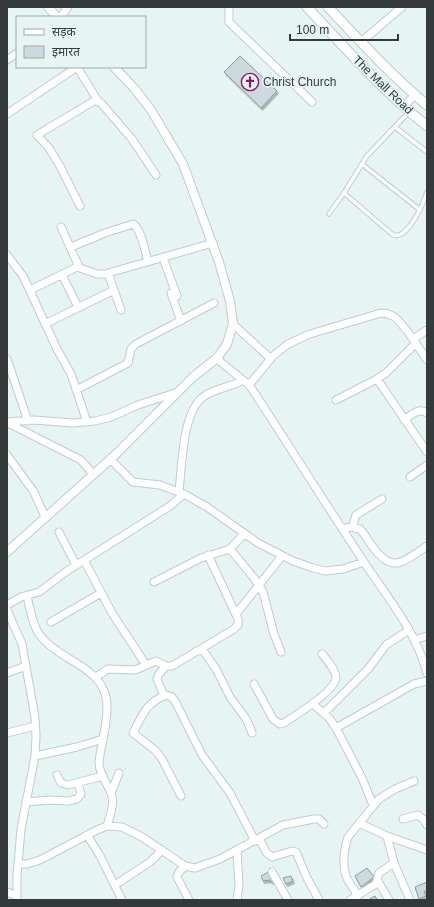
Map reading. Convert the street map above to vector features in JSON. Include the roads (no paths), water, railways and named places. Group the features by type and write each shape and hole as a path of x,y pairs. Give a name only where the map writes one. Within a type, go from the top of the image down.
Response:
{"main road":[{"name":"The Mall Road","path":"307,7 338,41 407,109 427,126"},
{"name":"The Mall Road","path":"328,7 415,95 427,104"}],"street":[{"path":"48,7 56,16"},
{"path":"62,16 68,7"},
{"path":"229,7 229,22 312,102"},
{"path":"361,42 402,7"},
{"path":"7,60 16,54"},
{"path":"7,114 76,68"},
{"path":"78,68 98,101 132,139 156,175"},
{"path":"7,552 110,459 193,377 217,359 227,344 233,324 230,301 212,243 183,164 151,110 135,89 115,68"},
{"path":"407,109 415,95"},
{"path":"80,206 60,166 49,148 37,135 89,104 98,101"},
{"path":"70,247 104,233 133,224 140,232 148,262"},
{"path":"61,227 79,267"},
{"path":"30,290 75,268 79,267 97,274 108,273 212,243"},
{"path":"7,255 23,276 45,324 71,374 87,422"},
{"path":"164,258 181,321"},
{"path":"108,273 122,310"},
{"path":"62,275 78,307"},
{"path":"45,324 114,290"},
{"path":"76,390 128,363 131,349 136,344 214,303"},
{"path":"249,385 280,349 296,339 381,313 396,318 427,360"},
{"path":"233,324 271,359"},
{"path":"336,400 378,379 391,368 414,341 427,330"},
{"path":"7,359 28,421"},
{"path":"217,359 249,385 297,456 342,529 409,630 427,673"},
{"path":"378,379 404,420 427,452"},
{"path":"7,605 21,598 39,592 76,565 170,506 182,493 185,435 194,406 209,392 233,386 243,380"},
{"path":"8,422 28,421 73,423 111,418 138,405 178,392"},
{"path":"404,420 418,411 422,410 427,413"},
{"path":"8,422 81,460 93,474"},
{"path":"7,455 34,492 45,517"},
{"path":"110,459 133,482 160,485 182,493 207,507 258,543 282,556 325,571 343,569 364,562"},
{"path":"410,477 427,465"},
{"path":"354,527 356,516 382,499"},
{"path":"342,529 354,527 363,531 382,558 394,564 406,560 427,546"},
{"path":"59,532 76,565"},
{"path":"154,582 208,555 230,549 244,534"},
{"path":"230,549 254,578 262,592 274,634 281,652"},
{"path":"96,677 108,669 135,670 156,661 170,667 176,665 234,629 238,623 236,614 208,555"},
{"path":"236,614 282,556"},
{"path":"84,560 112,613 146,665"},
{"path":"51,622 101,593"},
{"path":"27,596 38,633 52,648 88,670 96,677 105,694 107,716 99,763 111,793 113,804 107,826"},
{"path":"7,610 22,644 35,726 35,756 22,829 18,864 17,898 7,892"},
{"path":"324,713 368,669 386,645 409,630"},
{"path":"414,640 427,636"},
{"path":"202,650 216,669 230,697 247,720 252,733"},
{"path":"254,684 273,719 280,724 284,723 312,704 333,685 336,677 334,671 322,654"},
{"path":"7,673 26,666"},
{"path":"164,696 157,678 166,666"},
{"path":"336,728 414,684 427,681"},
{"path":"181,796 162,759 155,750 133,733 152,702 169,695 175,701 202,755 230,793 266,852 272,857 292,851 296,852 307,878 319,900"},
{"path":"312,704 324,713 336,728 362,778 373,805"},
{"path":"7,733 35,726"},
{"path":"35,756 77,747 103,739"},
{"path":"111,793 119,773"},
{"path":"57,774 63,784 68,785 78,784 103,776"},
{"path":"358,896 346,875 344,864 346,842 351,832 373,805 386,794 414,781"},
{"path":"26,802 49,800 68,801 77,799 81,794 78,784"},
{"path":"403,819 418,815 427,825"},
{"path":"18,864 35,862 107,826 122,827 142,837 185,866 195,868 237,851 257,839 288,824 317,819 324,824"},
{"path":"359,823 387,836 427,850"},
{"path":"87,835 99,854 122,900"},
{"path":"387,836 394,863 410,900"},
{"path":"115,885 150,862 162,850"},
{"path":"237,851 239,884 237,900"},
{"path":"350,900 373,887 378,881 379,873 394,863"},
{"path":"185,866 179,872 177,878 189,900"},
{"path":"272,872 288,900"},
{"path":"378,881 389,900"}],"lane":[{"path":"329,214 362,164 395,127 407,109"},
{"path":"395,127 427,152"},
{"path":"362,164 420,210"},
{"path":"344,193 393,235 400,236 407,229 420,210 427,192"}],"place":[{"name":"Christ Church","path":"250,82"}]}
